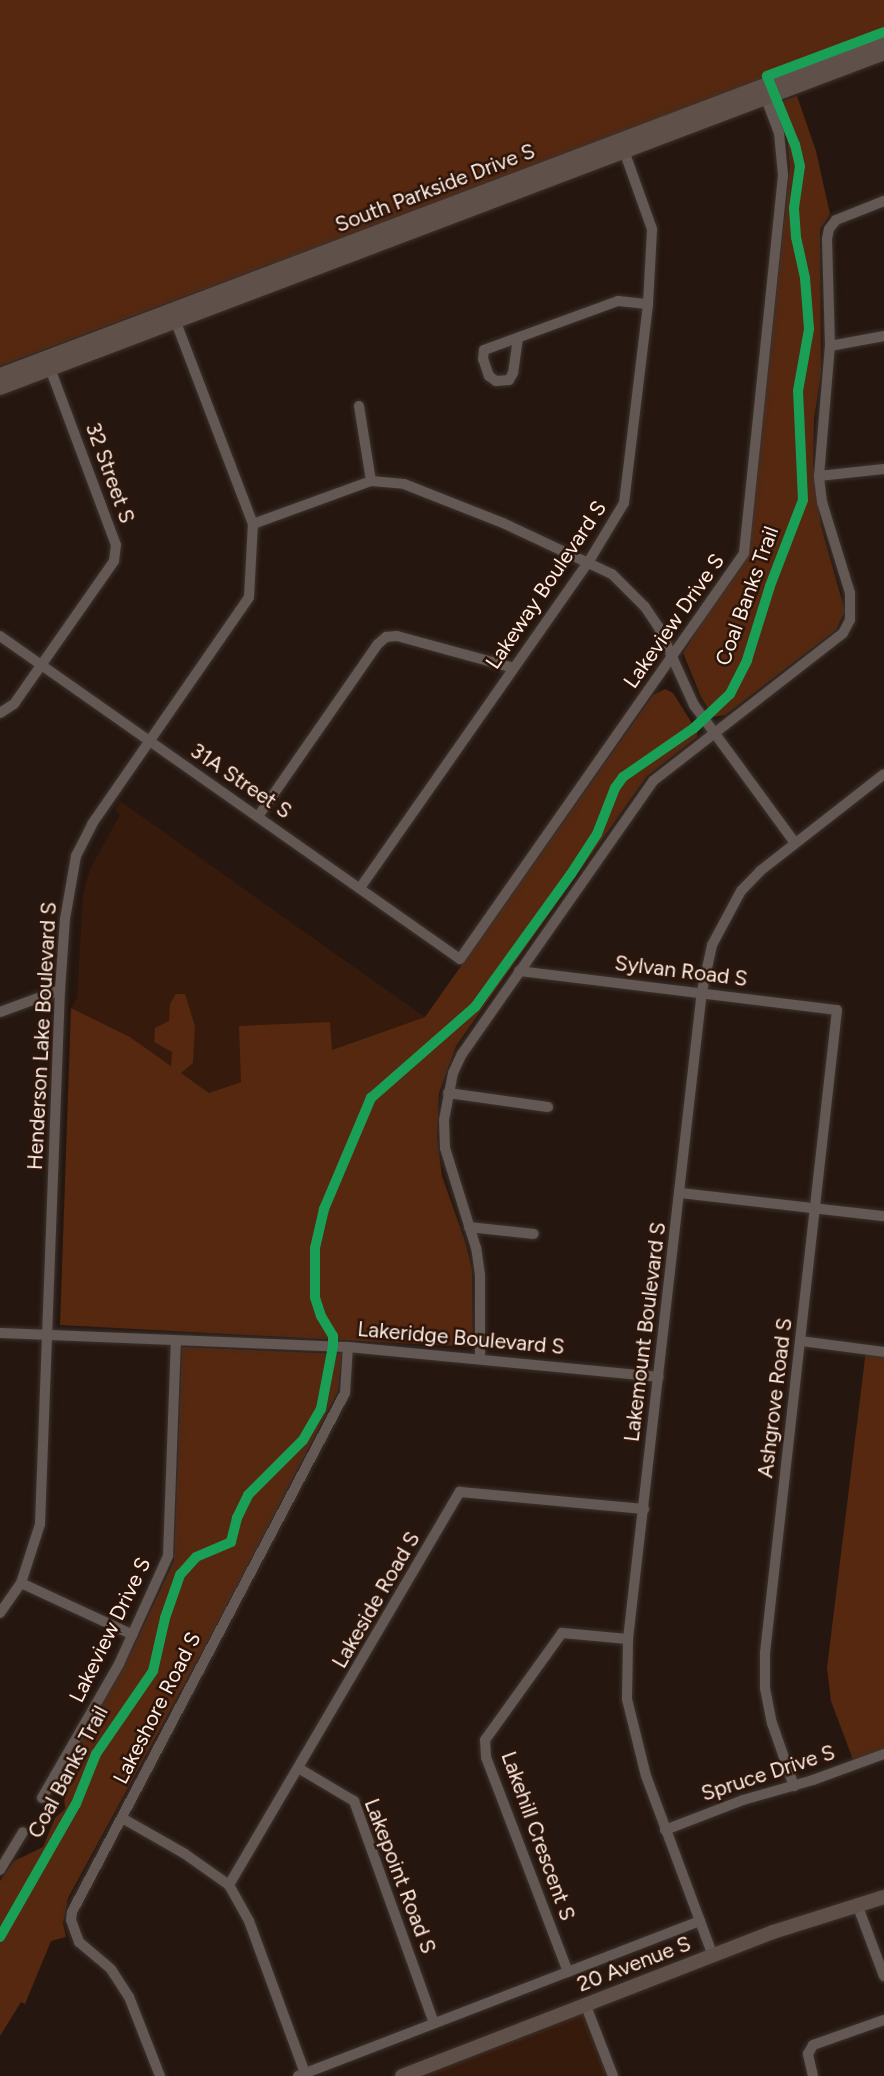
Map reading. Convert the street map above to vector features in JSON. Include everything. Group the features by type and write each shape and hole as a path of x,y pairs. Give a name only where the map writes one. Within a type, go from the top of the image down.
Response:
{"main road":[{"name":"South Parkside Drive S","path":"0,375 48,363 174,316 764,92 884,40"},
{"name":"South Parkside Drive S","path":"764,92 884,53"},
{"name":"South Parkside Drive S","path":"0,388 48,363"},
{"name":"20 Avenue S","path":"402,2076 773,1932 884,1897"}],"street":[{"name":"Lakeview Drive S","path":"460,959 737,567 744,553 748,535 783,169 779,133 764,92"},
{"name":"Lakeway Boulevard S","path":"360,888 589,561 624,503 648,304 652,229 622,146"},
{"path":"480,1359 481,1275 445,1148 448,1093 462,1054 653,781 843,633 850,620 850,593 822,502 819,476 830,346 829,229 836,220 884,201"},
{"path":"518,338 513,373 509,380 496,381 489,376 483,359 484,350 618,301 648,304"},
{"name":"Henderson Lake Boulevard S","path":"0,1613 22,1583 40,1524 60,990 65,919 76,856 92,824 249,597 253,524 174,316"},
{"path":"830,346 884,336"},
{"name":"32 Street S","path":"0,713 14,704 114,561 116,545 48,363"},
{"path":"359,407 370,481"},
{"path":"819,476 884,470"},
{"path":"253,524 370,481 422,489 589,561 612,574 645,607 673,657 685,688 712,733 796,843"},
{"name":"31A Street S","path":"0,636 460,959"},
{"path":"259,816 378,644 386,637 397,636 514,668"},
{"name":"Lakemount Boulevard S","path":"713,1956 665,1830 635,1740 627,1699 628,1639 702,991 712,945 741,891 796,843 884,774"},
{"name":"Sylvan Road S","path":"519,971 702,991 837,1010"},
{"path":"0,1012 60,990"},
{"name":"Ashgrove Road S","path":"794,1786 770,1711 765,1688 765,1653 837,1010"},
{"path":"448,1093 548,1107"},
{"path":"681,1193 884,1216"},
{"path":"469,1227 534,1234"},
{"name":"Lakeridge Boulevard S","path":"0,1333 348,1347 659,1377"},
{"name":"Lakeview Drive S","path":"42,1798 133,1635 169,1556 176,1340"},
{"path":"801,1341 884,1352"},
{"name":"Lakeshore Road S","path":"160,2076 118,1978 79,1942 71,1920 345,1392 348,1347"},
{"name":"Lakeside Road S","path":"229,1885 300,1769 460,1492 644,1510"},
{"path":"22,1583 133,1635"},
{"name":"Lakehill Crescent S","path":"568,1972 486,1758 485,1740 562,1633 628,1639"},
{"name":"Spruce Drive S","path":"665,1830 743,1800 794,1786 884,1754"},
{"name":"Lakepoint Road S","path":"300,1769 354,1801 434,2023"},
{"path":"122,1818 185,1854 229,1885 249,1921 303,2075"},
{"path":"0,1870 23,1832"},
{"path":"858,1907 884,1976"},
{"name":"20 Avenue S","path":"303,2075 700,1921"},
{"path":"586,2006 613,2076"},
{"path":"813,2076 808,2054 813,2045 884,2020"}],"shaded area":[{"path":"0,0 884,0 884,34 0,366"},
{"path":"797,96 816,151 830,214 820,229 821,373 814,419 813,465 821,526 845,611 836,630 725,715 713,717 701,697 683,653 749,547 790,167 786,130 777,103"},
{"path":"665,689 673,693 697,731 697,737 647,776 456,1046 439,1093 437,1138 442,1176 466,1244 472,1270 473,1347 60,1325 71,1008 130,1037 171,1066 172,1052 154,1042 155,1028 169,1021 170,1004 176,994 185,994 195,1026 193,1063 181,1073 209,1093 241,1082 239,1026 330,1022 332,1050 425,1017 653,695"},
{"path":"120,801 425,1017 209,1093 130,1037 71,1008 77,998 83,895 90,869 120,815 115,810"},
{"path":"182,1347 342,1354 338,1391 222,1615 68,1898 63,1923 66,1937 51,1941 25,2004 21,2002 0,2036 0,1881 14,1861 43,1847 55,1818 65,1809 63,1780 69,1762 125,1665 174,1561"},
{"path":"866,1350 884,1352 884,1754 855,1765 831,1701 827,1668"},
{"path":"586,2006 613,2076 402,2076"}],"cycle path":[{"name":"Coal Banks Trail","path":"0,1937 76,1804 96,1754 153,1671 165,1618 180,1575 196,1557 231,1542 237,1518 248,1495 303,1440 321,1409 333,1336 321,1316 315,1297 315,1248 324,1209 371,1098 475,1007 597,834 615,788 623,777 694,728 730,694 747,660 770,586 803,500 798,391 809,329 805,278 796,237 794,208 800,166 795,145 767,76 884,32"}]}
